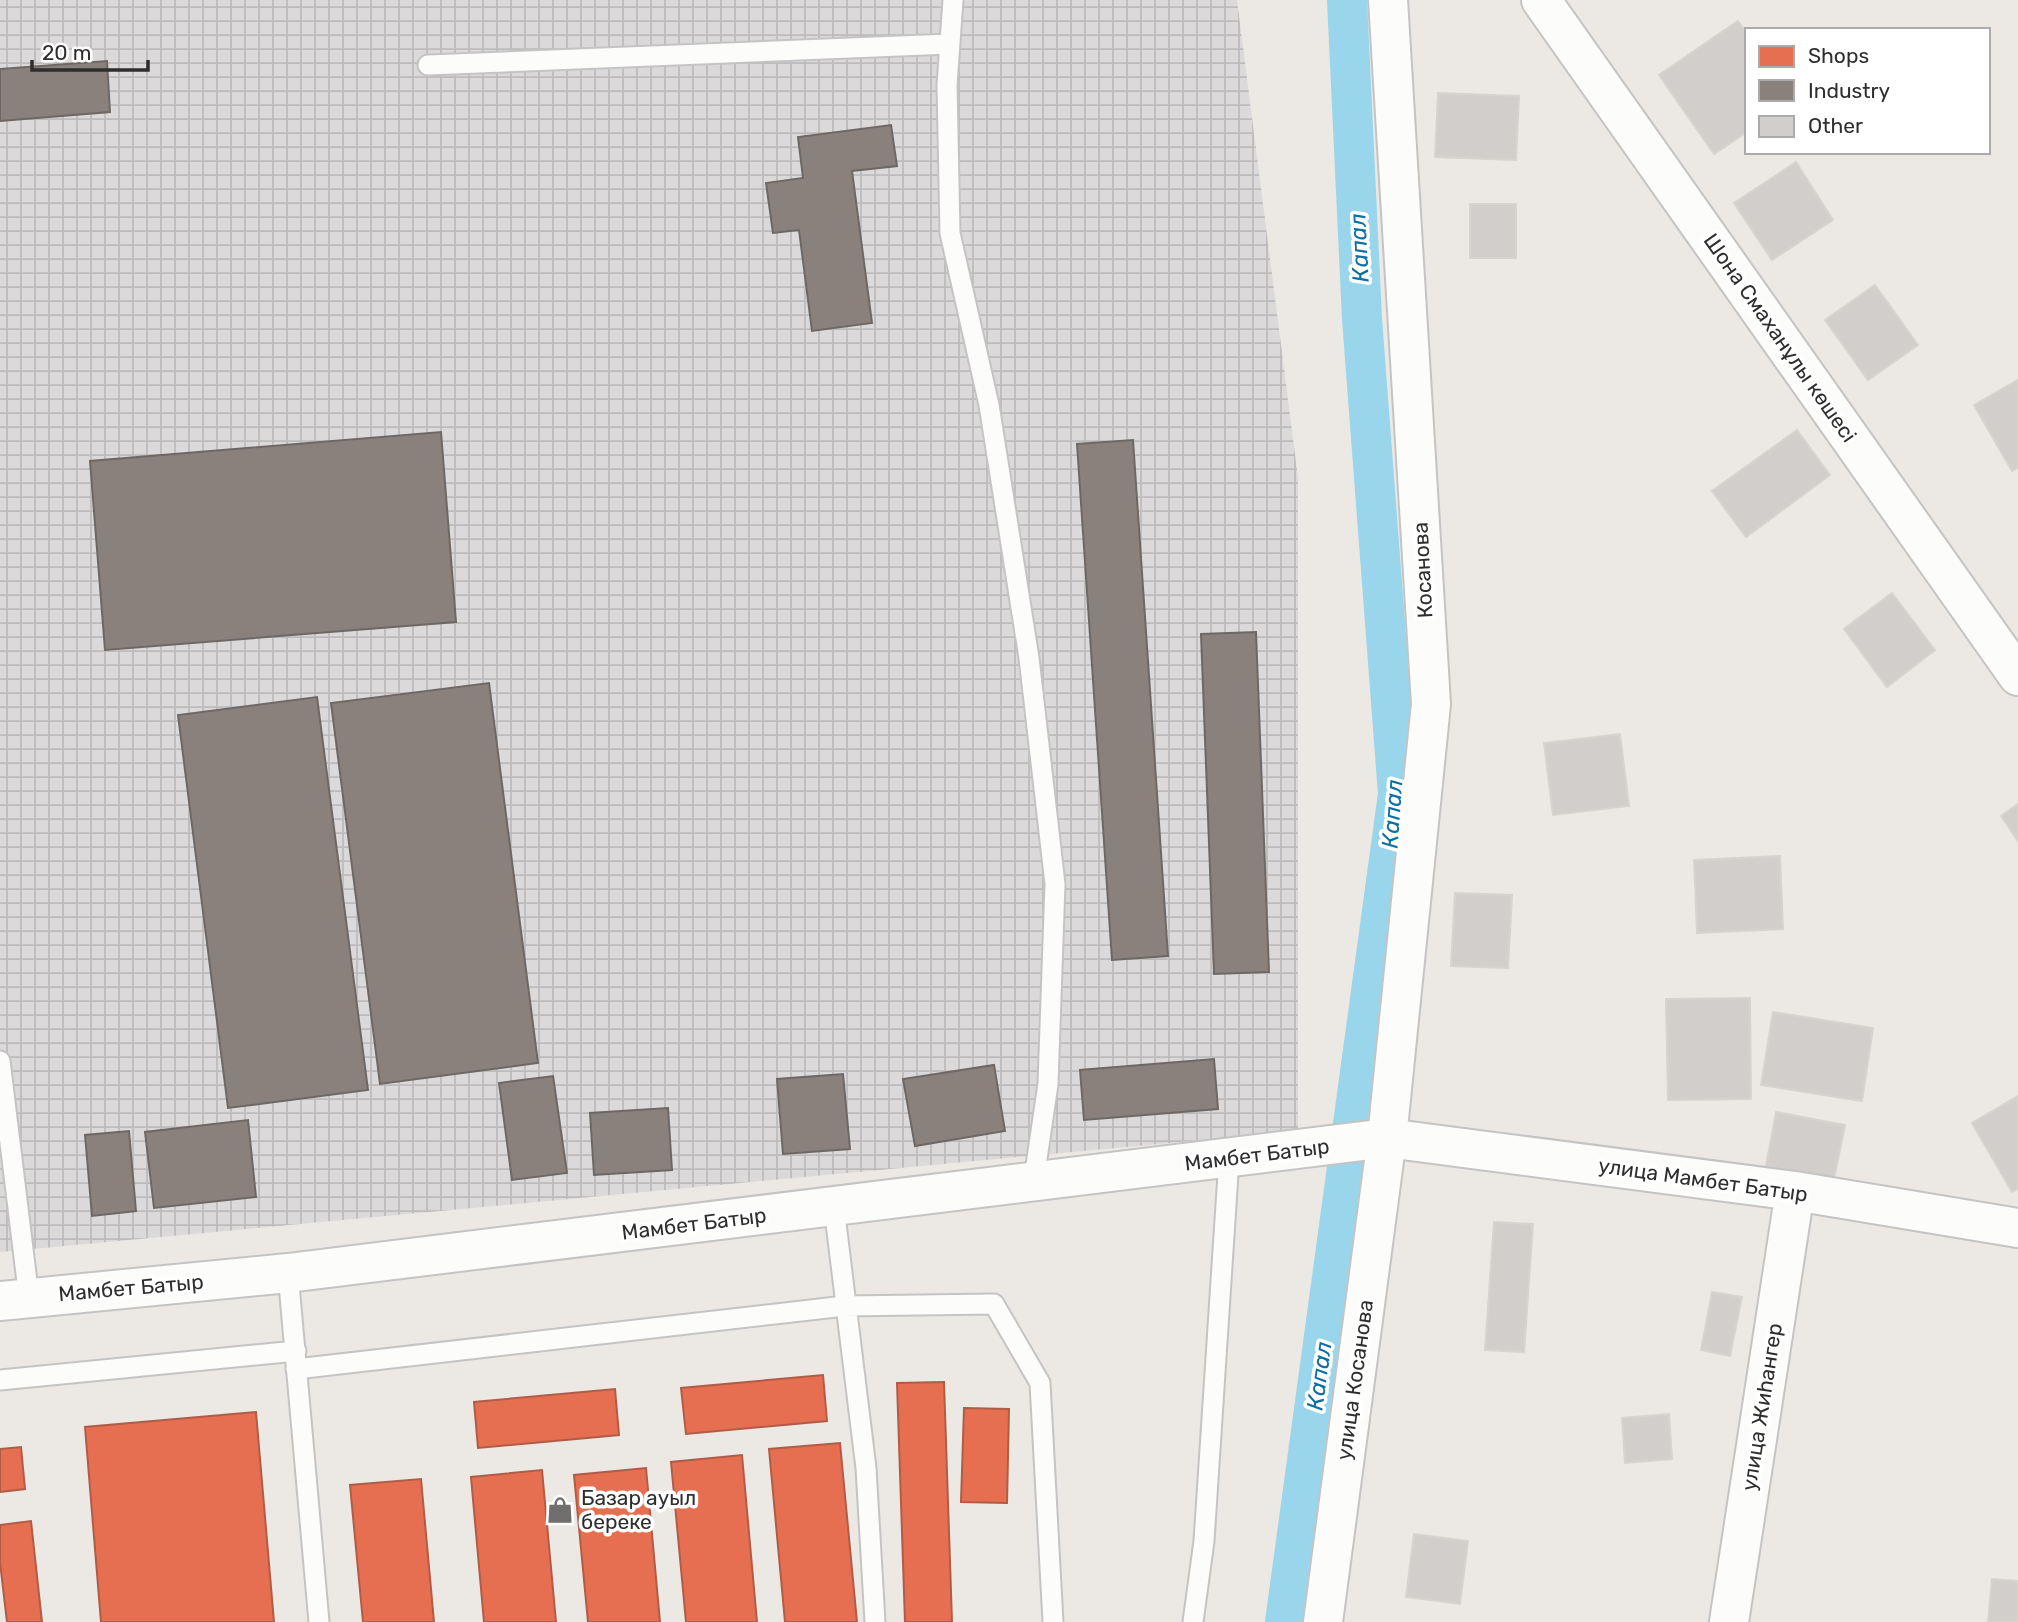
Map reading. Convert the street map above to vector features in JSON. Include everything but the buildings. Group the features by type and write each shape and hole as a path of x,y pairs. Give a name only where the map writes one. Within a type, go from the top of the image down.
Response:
{"street":[{"name":"Косанова","path":"1387,1138 1431,705 1388,0"},
{"name":"Шона Смаханұлы көшесі","path":"1541,0 2018,676"},
{"name":"Мамбет Батыр","path":"15,1299 288,1273 834,1208 1034,1179 1229,1159 1387,1138"},
{"name":"улица Мамбет Батыр","path":"1387,1138 1795,1191 2018,1228"},
{"name":"улица Косанова","path":"1323,1622 1387,1138"},
{"name":"улица Жиhангер","path":"1729,1622 1795,1191"}],"lane":[{"path":"953,0 947,85 950,233 989,405 1028,658 1055,884 1048,1084 1034,1179"},
{"path":"428,65 950,44"},
{"path":"0,1061 15,1299"},
{"path":"1193,1622 1204,1541 1229,1159"},
{"path":"834,1208 866,1468 875,1622"},
{"path":"288,1273 319,1622"},
{"path":"0,1380 296,1360 845,1306 994,1304 1040,1383 1053,1622"}],"shaded area":[{"path":"0,0 1237,0 1298,478 1298,1131 0,1252"}],"waterway":[{"name":"Капал","path":"1285,1622 1398,794 1362,319 1347,0"}],"place":[{"name":"Базар ауыл береке","path":"560,1510"}]}
